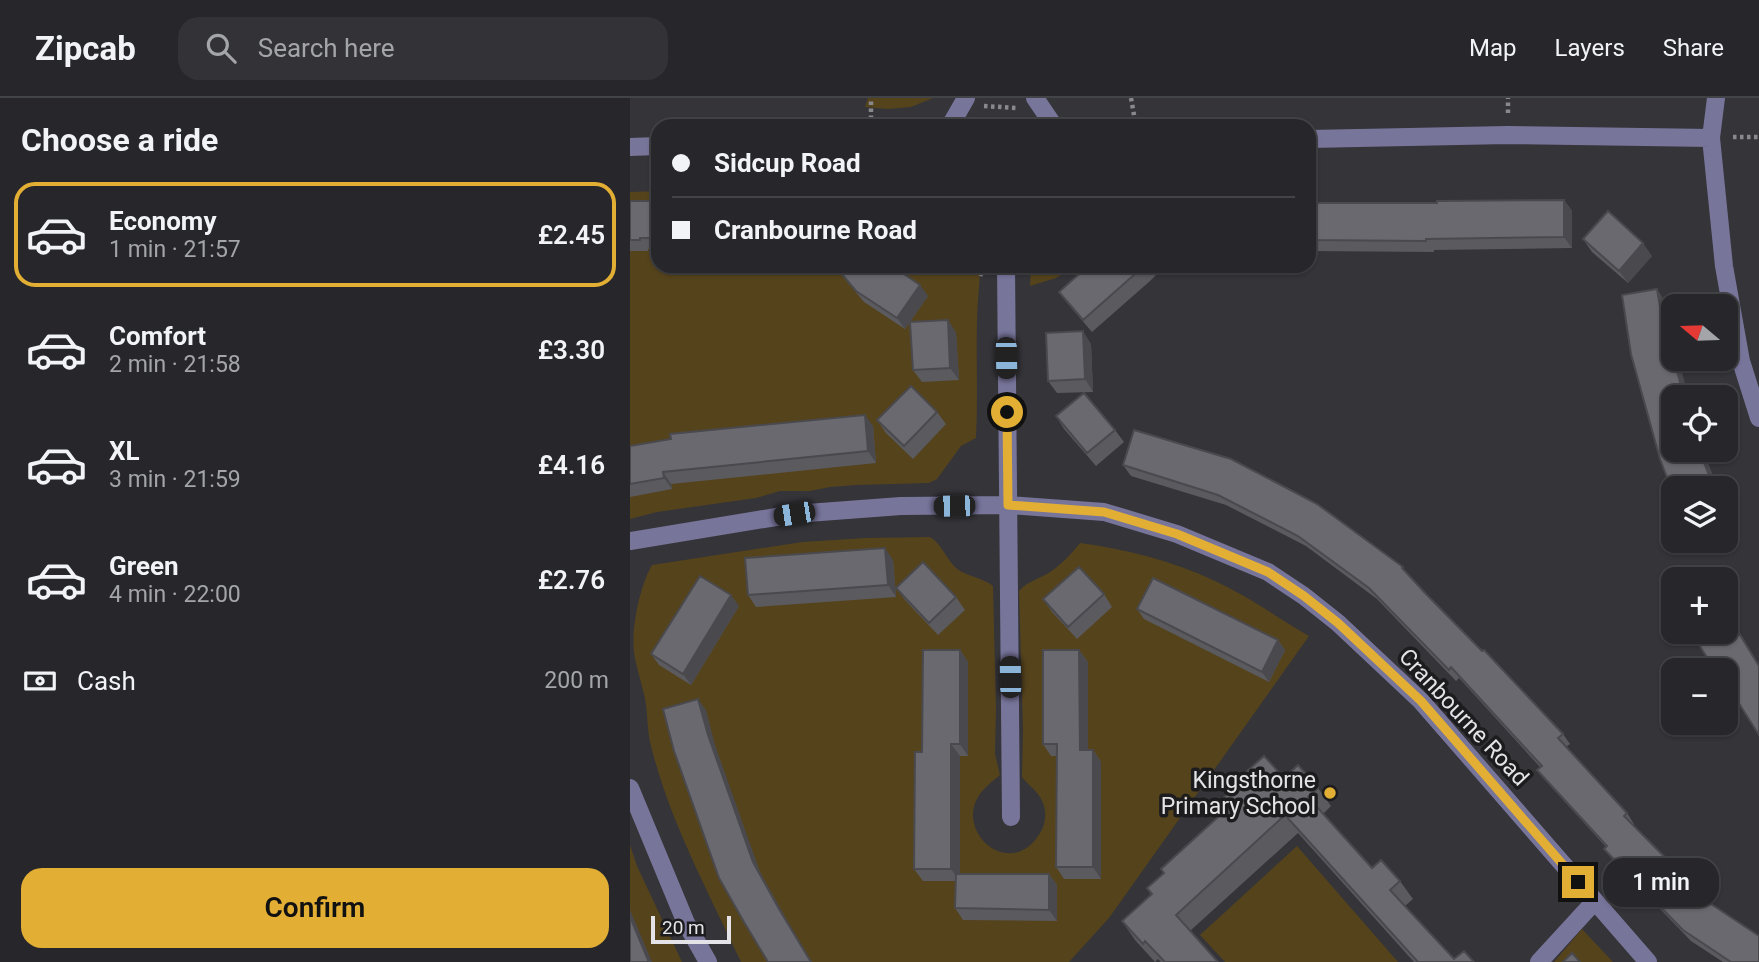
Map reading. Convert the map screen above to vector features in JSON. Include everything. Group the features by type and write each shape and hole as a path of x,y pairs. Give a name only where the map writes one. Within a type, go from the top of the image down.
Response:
{"street":[{"path":"1716,98 1711,138 1724,266 1741,361 1759,418"},
{"path":"1030,100 1048,119"},
{"path":"954,119 964,101"},
{"path":"1316,139 1508,135 1711,138"},
{"path":"630,147 651,146"},
{"path":"1006,273 1012,817"},
{"name":"Cranbourne Road","path":"630,541 794,514 901,506 1008,505 1104,512 1177,534 1268,572 1338,623 1421,701 1648,962"},
{"path":"630,789 686,923 708,962"},
{"path":"1539,962 1595,901"}],"path":[{"path":"871,98 871,119"},
{"path":"1131,98 1135,119"},
{"path":"964,101 1018,108 1030,100"}],"shaded area":[{"path":"868,98 933,98 911,107 888,109 865,107"},
{"path":"651,191 651,273 980,273 976,438 961,446 937,479 929,483 780,491 756,498 657,512 630,519 630,192"},
{"path":"1031,273 1065,273 1056,278 1030,286"},
{"path":"930,537 956,568 993,586 995,754 1000,775 980,794 974,809 974,823 979,836 989,846 1001,852 1015,853 1028,847 1040,833 1045,815 1040,797 1022,777 1019,591 1058,566 1080,543 1183,567 1239,593 1309,636 1109,918 1069,962 741,962 679,829 651,746 645,699 633,642 637,607 652,565 802,542"},
{"path":"630,845 637,866 682,962 630,962"},
{"path":"1297,846 1398,962 1225,962 1200,935"},
{"path":"1582,929 1613,962 1554,962"}],"building":[{"path":"1564,200 1564,237 1426,241 1316,240 1316,203"},
{"path":"630,201 651,201 651,238 630,240"},
{"path":"1608,211 1643,243 1619,271 1583,239"},
{"path":"841,273 902,273 920,285 897,318 856,291"},
{"path":"1080,273 1136,273 1083,320 1059,292"},
{"path":"1657,289 1661,313 1661,371 1677,371 1681,385 1661,385 1661,462 1631,354 1622,295"},
{"path":"948,320 950,368 913,370 910,322"},
{"path":"1083,331 1085,379 1048,381 1046,333"},
{"path":"911,386 937,412 904,446 877,420"},
{"path":"1084,393 1115,430 1087,453 1056,416"},
{"path":"865,415 868,451 663,472 664,478 630,484 630,446 671,439 670,434"},
{"path":"1134,430 1231,459 1317,504 1403,567 1563,734 1558,738 1627,813 1624,816 1711,904 1759,936 1759,962 1731,962 1683,930 1604,849 1607,846 1537,770 1542,766 1451,667 1449,670 1369,588 1298,536 1218,495 1123,465"},
{"path":"1661,462 1704,462 1709,476 1666,476"},
{"path":"885,548 888,585 748,595 745,558"},
{"path":"923,562 956,597 929,623 896,588"},
{"path":"1079,567 1104,594 1068,627 1043,599"},
{"path":"700,576 731,595 683,674 651,654"},
{"path":"1153,578 1278,640 1262,672 1137,609"},
{"path":"1738,632 1759,666 1759,735 1738,702 1738,658 1707,658 1699,644 1738,644"},
{"path":"923,650 960,650 960,744 951,744 951,869 914,869 915,752 922,752"},
{"path":"1043,650 1079,650 1080,750 1093,750 1093,867 1056,867 1057,744 1043,744"},
{"path":"698,699 753,862 811,962 768,962 719,878 674,751 663,709"},
{"path":"1264,756 1284,778 1298,765 1318,788 1308,797 1372,868 1381,860 1400,881 1390,890 1454,959 1464,951 1474,962 1418,962 1285,815 1176,915 1218,962 1165,962 1145,941 1143,944 1122,921 1152,894 1147,888 1164,873 1161,869 1229,807 1221,800 1248,776 1245,773"},
{"path":"956,874 1049,874 1049,910 955,908"},
{"path":"630,917 648,960 649,962 630,962"},
{"path":"1572,953 1580,962 1563,962"}],"place":[{"name":"Kingsthorne Primary School","path":"1330,793"}],"route":[{"path":"1007,412 1008,505 1104,512 1177,534 1268,572 1338,623 1421,701 1578,882"}]}
